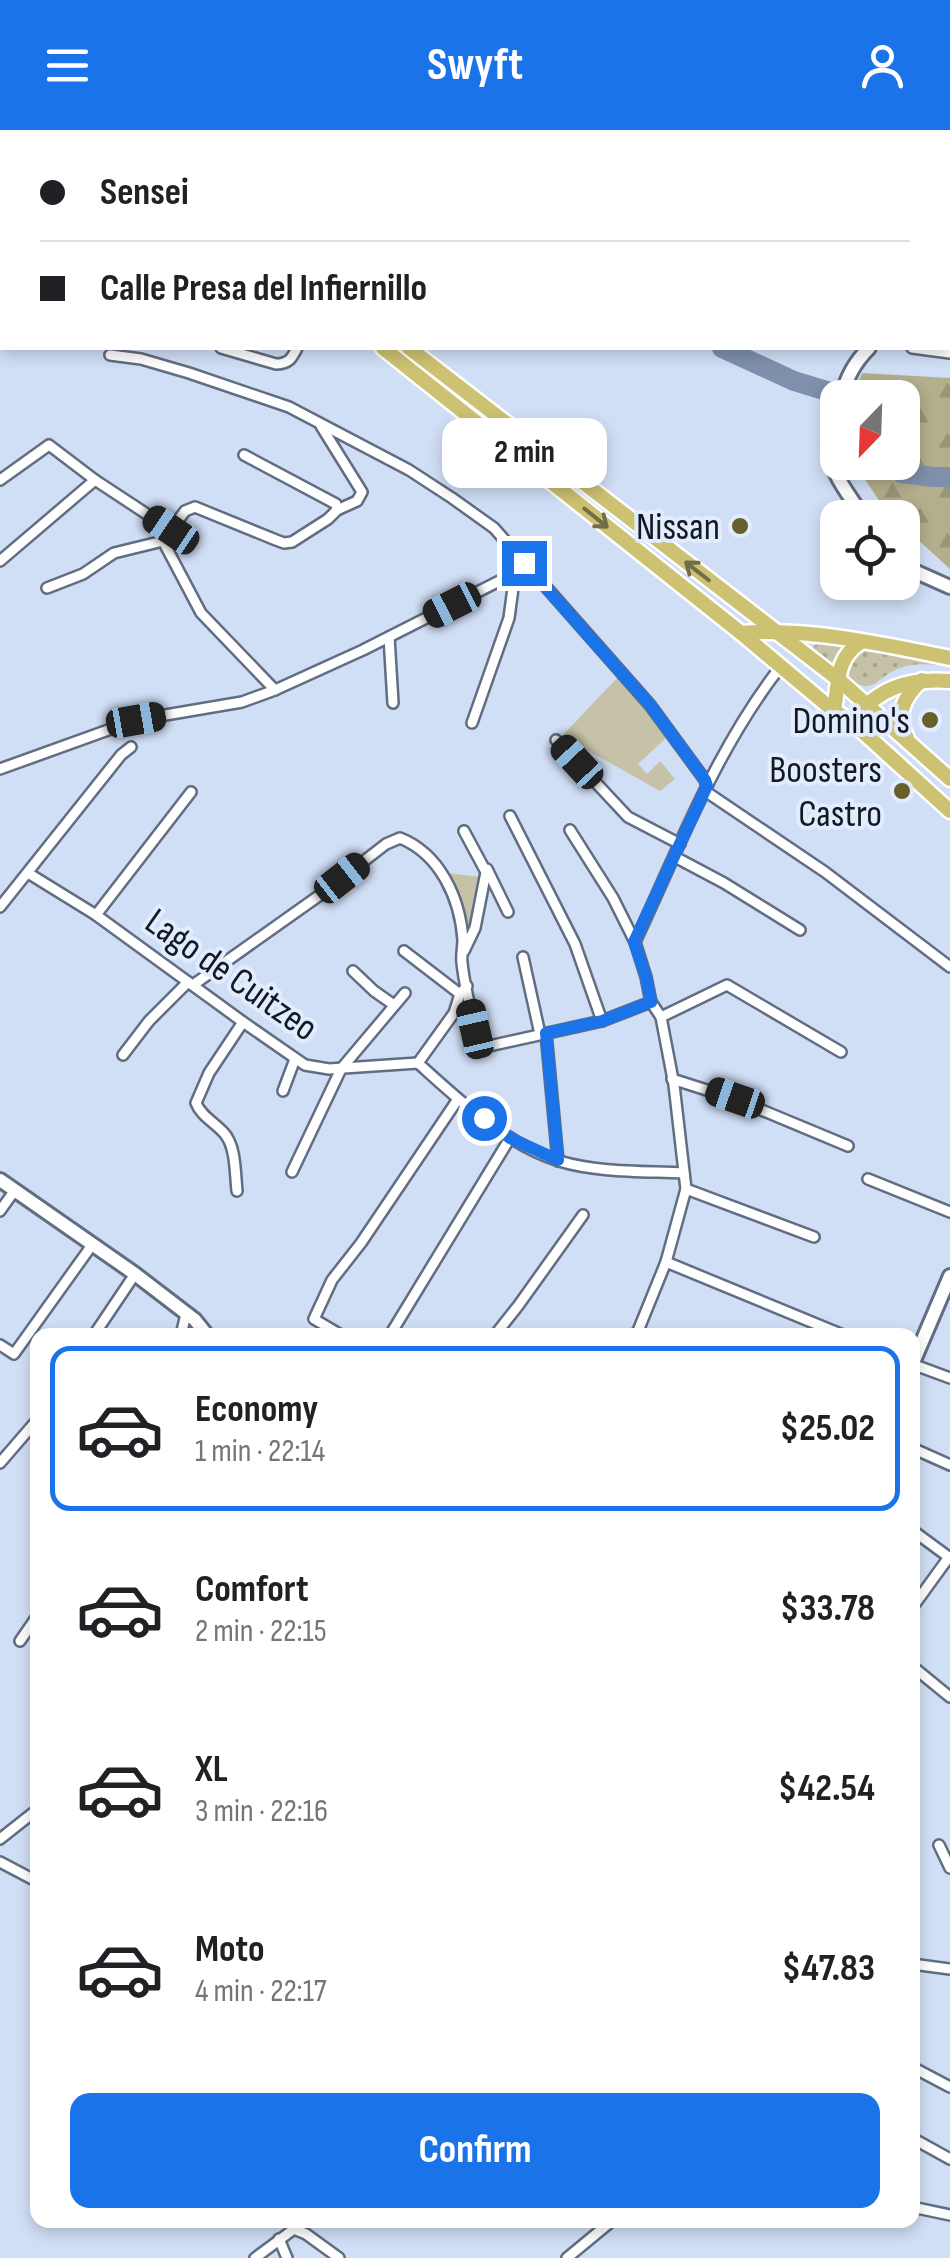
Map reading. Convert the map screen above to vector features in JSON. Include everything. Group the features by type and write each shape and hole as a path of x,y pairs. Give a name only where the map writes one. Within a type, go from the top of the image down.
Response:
{"main road":[{"path":"386,350 851,721 950,811"},
{"path":"412,350 839,680 950,780"},
{"path":"740,633 774,630 950,658"},
{"path":"834,711 841,662 861,642"},
{"path":"851,721 866,703 895,686 922,680 950,681"},
{"path":"914,747 903,734 900,714 907,695 922,680"}],"street":[{"path":"231,350 276,364 291,360 296,350"},
{"path":"846,380 867,350"},
{"path":"110,354 190,373 318,420 410,470 494,528 650,705 705,780 706,789 825,872 950,967"},
{"path":"47,588 83,574 114,553 163,541 185,511 195,507 284,543 292,542 357,500 362,492 318,420"},
{"path":"0,480 49,445 171,530"},
{"path":"244,455 336,504 337,510"},
{"path":"0,561 95,480"},
{"path":"163,541 201,613 275,690"},
{"path":"0,545 9,554"},
{"path":"3,764 136,720 242,702 275,690 389,637 514,573 524,563"},
{"path":"472,724 510,618 514,573"},
{"path":"920,574 950,587"},
{"path":"389,637 394,704"},
{"path":"634,942 741,723 781,666"},
{"path":"556,740 628,817 680,844"},
{"path":"0,907 132,747"},
{"path":"96,915 192,792"},
{"path":"510,816 575,944 602,1021"},
{"path":"570,830 613,898 634,942 651,1002 660,1017 672,1079 686,1189 666,1262 639,1328"},
{"path":"464,831 508,912"},
{"path":"123,1055 149,1021 191,984 386,844 400,838 423,851 443,872 460,922 463,990 480,1048 602,1021 651,1002"},
{"path":"675,857 800,930"},
{"path":"462,958 475,928 486,868"},
{"name":"Lago de Cuitzeo","path":"28,873 96,915 295,1059 317,1068 418,1063"},
{"path":"404,951 463,990"},
{"path":"523,957 543,1034 558,1160"},
{"path":"352,971 394,1006"},
{"path":"660,1017 727,986 841,1052"},
{"path":"463,990 454,1014 418,1063 458,1098 510,1138 558,1160 597,1168 684,1174"},
{"path":"292,1172 341,1068 406,993"},
{"path":"454,1014 475,1029"},
{"path":"237,1190 228,1136 202,1113 196,1102 242,1022"},
{"path":"283,1091 295,1059"},
{"path":"672,1079 735,1098 848,1146"},
{"path":"329,1328 314,1319 332,1280 458,1098"},
{"path":"394,1328 510,1138"},
{"path":"0,1180 135,1274 199,1328"},
{"path":"868,1180 950,1212"},
{"path":"686,1189 814,1237"},
{"path":"0,1211 15,1190"},
{"path":"501,1328 582,1215"},
{"path":"32,1328 92,1244"},
{"path":"666,1262 825,1328"},
{"path":"99,1328 135,1274"},
{"path":"920,1347 950,1276"},
{"path":"183,1328 186,1314"},
{"path":"0,1345 14,1354 30,1331"},
{"path":"920,1367 950,1378"},
{"path":"0,1463 30,1428"},
{"path":"920,1452 950,1465"},
{"path":"920,1536 950,1557 920,1597"},
{"path":"20,1641 30,1627"},
{"path":"920,1673 950,1697"},
{"path":"0,1838 30,1815"},
{"path":"939,1845 950,1868"},
{"path":"0,1862 30,1878"},
{"path":"920,1966 950,1968"},
{"path":"920,2071 950,2087"},
{"path":"920,2142 950,2159"},
{"path":"920,2209 950,2215"},
{"path":"570,2256 603,2228"},
{"path":"254,2258 294,2229 301,2230 338,2258"},
{"path":"279,2238 287,2258"}],"shaded area":[{"path":"818,643 950,661 950,666 910,665 865,686 849,680 813,654"},
{"path":"618,677 646,707 666,738 638,764 647,774 660,761 675,779 660,791 562,736"},
{"path":"446,873 482,877 474,923 465,942"}],"green space":[{"path":"862,373 950,378 950,569 920,542 920,500 879,500 865,480 920,480 920,380 859,380"}],"waterway":[{"path":"726,350 820,389"},
{"path":"920,475 950,477"}],"place":[{"name":"Nissan","path":"740,526"},
{"name":"Domino's","path":"930,720"},
{"name":"Boosters Castro","path":"902,791"}],"route":[{"path":"484,1118 510,1138 558,1160 546,1033 602,1021 651,1002 634,942 707,786 650,705 524,563"}]}
